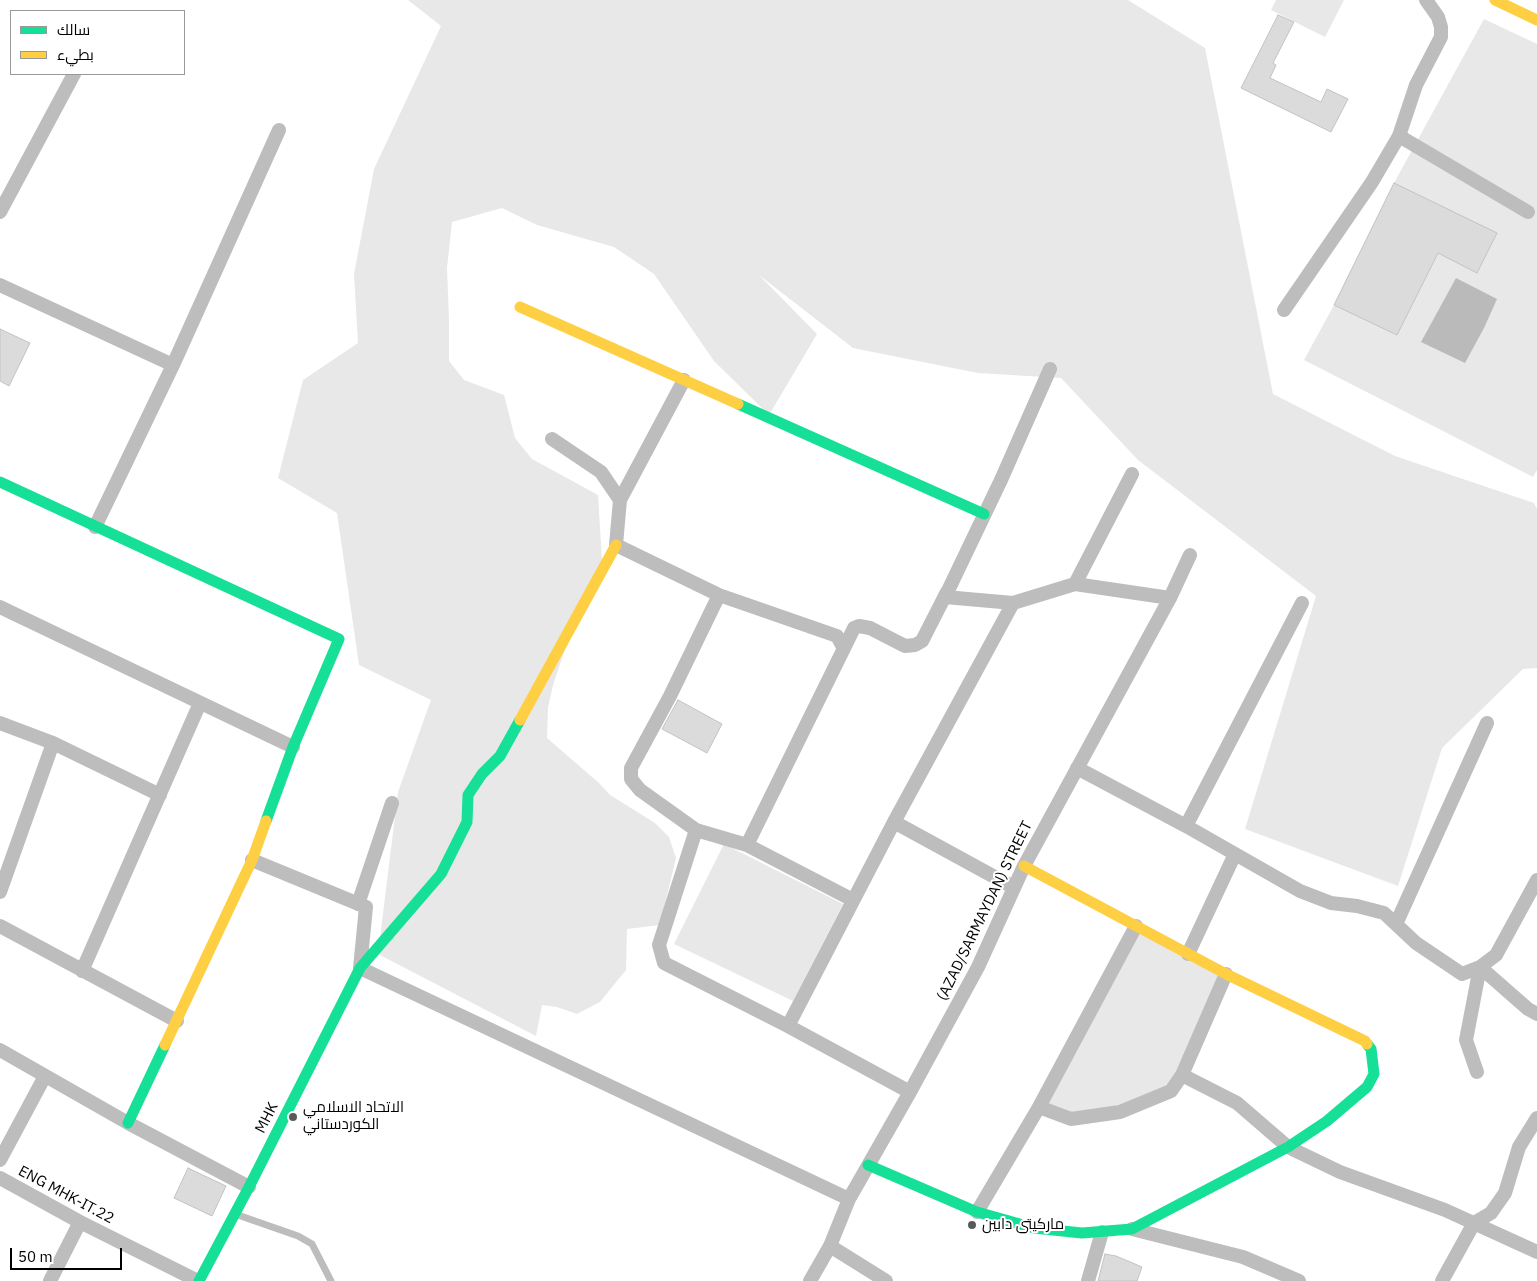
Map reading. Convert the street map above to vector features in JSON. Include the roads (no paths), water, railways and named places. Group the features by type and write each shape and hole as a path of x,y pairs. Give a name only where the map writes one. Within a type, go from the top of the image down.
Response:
{"street":[{"path":"1284,310 1372,182 1399,136 1416,84 1441,36 1442,27 1438,17 1426,0"},
{"path":"1495,0 1537,20"},
{"path":"0,212 73,75"},
{"path":"95,527 173,364 279,130"},
{"path":"1399,136 1528,212"},
{"path":"0,285 173,364"},
{"path":"520,307 984,514"},
{"path":"747,845 854,628 859,626 870,628 905,646 915,645 922,641 1002,480 1050,369"},
{"path":"684,380 620,500 616,545 719,595 837,636 843,647"},
{"path":"552,439 601,472 620,500"},
{"path":"1075,584 1132,474"},
{"path":"0,482 339,639 293,747 252,860 128,1123"},
{"name":"MHK","path":"198,1281 249,1187 360,968 441,874 467,822 468,794 482,774 500,756 616,545"},
{"name":"(AZAD/SARMAYDAN) STREET","path":"810,1281 830,1246 849,1199 978,967 1013,887 1170,598 1190,555"},
{"path":"947,592 945,597 1013,603 1075,584 1170,598"},
{"path":"719,595 670,696 631,768 631,779 640,790 696,830 747,845 853,900"},
{"path":"788,1026 894,822 1013,603"},
{"path":"1186,826 1302,603"},
{"path":"0,607 293,747"},
{"path":"82,971 200,702"},
{"path":"0,723 53,742 160,795"},
{"path":"1396,924 1488,723"},
{"path":"0,892 53,742"},
{"path":"1077,768 1186,826 1300,891 1331,903 1357,906 1384,913 1416,943 1462,974 1480,967 1496,955 1533,896 1537,880"},
{"path":"358,904 392,803"},
{"path":"894,822 1013,887"},
{"path":"696,830 659,945 664,963 788,1026 910,1092"},
{"path":"1188,954 1235,854"},
{"path":"252,860 366,907 360,968 849,1199"},
{"path":"1024,866 1226,974 1366,1042 1371,1049 1374,1074 1367,1087 1327,1120 1288,1147 1132,1230"},
{"path":"0,926 177,1021"},
{"path":"977,1212 1039,1107 1136,926"},
{"path":"1480,967 1528,1009 1537,1014"},
{"path":"1477,1072 1466,1040 1480,967"},
{"path":"1039,1107 1071,1119 1120,1112 1171,1091 1182,1074 1226,974"},
{"path":"0,1050 128,1123 249,1187"},
{"path":"1182,1074 1237,1103 1288,1147 1340,1172 1445,1210 1537,1252"},
{"path":"0,1160 45,1076"},
{"path":"1442,1281 1474,1223 1491,1213 1505,1193 1519,1147 1536,1122"},
{"path":"868,1164 977,1212 1034,1228 1082,1233 1132,1230 1243,1257 1299,1281"},
{"name":"ENG MHK-IT.22","path":"0,1178 80,1222 198,1281"},
{"path":"50,1281 80,1222"},
{"path":"1088,1281 1102,1232"},
{"path":"830,1246 886,1281"}],"lane":[{"path":"235,1214 298,1236 312,1244 331,1281"}],"place":[{"name":"الاتحاد الاسلامي الكوردستاني","path":"293,1117"},
{"name":"ماركيتى دابين","path":"972,1225"}]}
